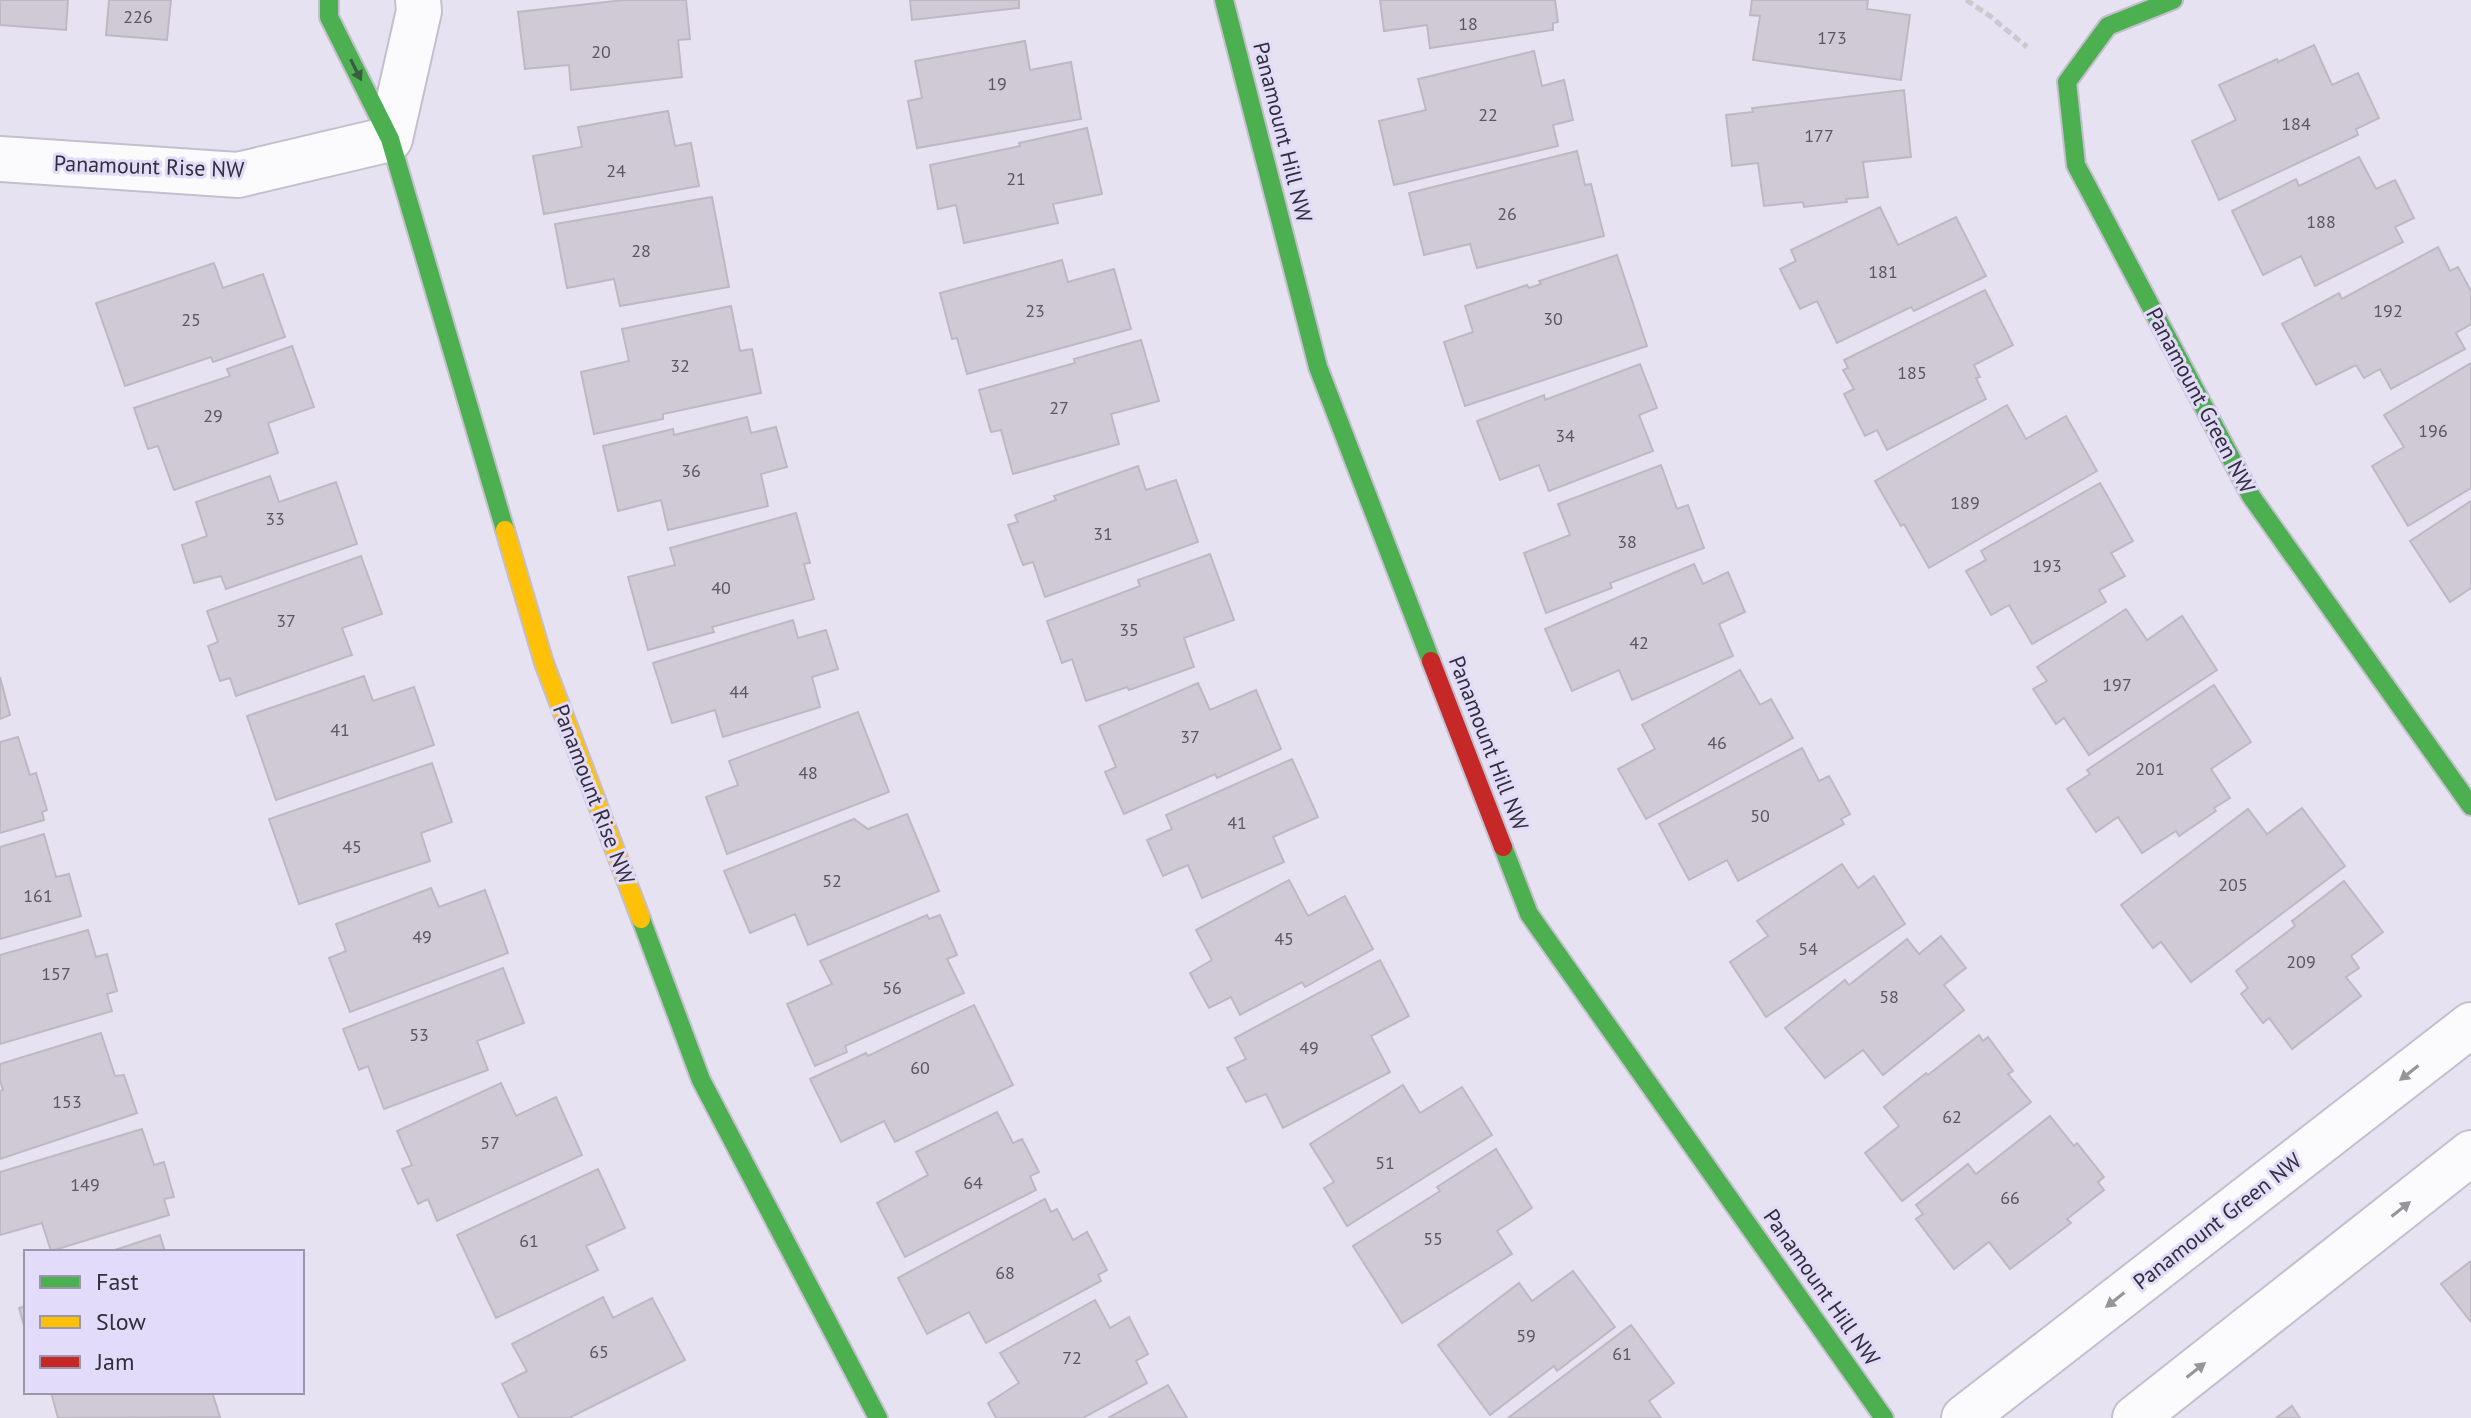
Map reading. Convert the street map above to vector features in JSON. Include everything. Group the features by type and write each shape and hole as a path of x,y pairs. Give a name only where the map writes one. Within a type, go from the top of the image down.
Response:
{"street":[{"name":"Panamount Rise NW","path":"329,0 329,17 390,139 544,663 701,1080 878,1418"},
{"name":"Panamount Rise NW","path":"390,139 419,11 418,0"},
{"name":"Panamount Hill NW","path":"1224,0 1318,367 1529,914 1884,1418"},
{"path":"2067,82 2108,26 2173,0"},
{"name":"Panamount Green NW","path":"2067,82 2076,165 2251,496 2471,806"},
{"name":"Panamount Rise NW","path":"0,159 238,175 390,139"},
{"name":"Panamount Green NW","path":"1964,1418 2471,1025"},
{"path":"2135,1418 2471,1153"}],"path":[{"path":"1966,0 1990,16 2067,82"}],"building":[{"path":"0,0 68,0 66,30 0,25"},
{"path":"109,0 171,0 167,40 106,35"},
{"path":"624,0 686,0 690,39 678,40 682,77 571,90 569,65 525,69 518,12"},
{"path":"910,0 1019,0 1019,8 912,20"},
{"path":"1380,0 1555,0 1558,22 1553,23 1553,30 1430,48 1427,25 1384,31"},
{"path":"1752,0 1868,0 1867,9 1910,15 1901,80 1753,60 1760,16 1750,15"},
{"path":"1025,41 1030,70 1071,62 1081,119 917,148 908,101 922,98 915,61"},
{"path":"2314,45 2332,85 2358,73 2379,118 2356,129 2358,135 2219,200 2192,141 2236,120 2219,85"},
{"path":"1534,51 1542,86 1564,80 1573,120 1553,125 1558,146 1394,185 1379,121 1426,110 1418,79"},
{"path":"1904,90 1911,157 1863,162 1868,197 1804,207 1803,202 1764,206 1758,163 1732,166 1726,115 1753,112 1752,108"},
{"path":"668,111 675,146 691,143 699,186 544,214 533,156 582,147 578,127"},
{"path":"1087,128 1102,194 1053,204 1058,223 964,243 956,205 938,209 930,165"},
{"path":"1577,151 1585,185 1591,184 1604,236 1477,268 1470,244 1424,255 1409,193"},
{"path":"2359,157 2376,189 2395,180 2414,218 2395,227 2403,242 2315,286 2301,256 2263,275 2232,211 2296,179 2299,186"},
{"path":"712,197 729,287 620,306 614,279 567,288 555,224"},
{"path":"1880,207 1898,245 1956,217 1986,276 1914,311 1911,307 1837,343 1817,301 1800,309 1780,269 1796,261 1791,250"},
{"path":"2438,247 2450,271 2458,267 2471,291 2471,324 2456,333 2465,349 2391,389 2380,369 2364,378 2356,365 2316,385 2282,324 2339,293 2342,299"},
{"path":"1617,255 1647,346 1465,406 1444,342 1473,332 1465,306 1527,285 1529,288 1541,284 1539,281"},
{"path":"1062,260 1068,282 1114,269 1131,329 967,374 957,338 952,339 940,293"},
{"path":"214,263 223,288 263,274 285,337 213,362 211,357 125,386 96,303"},
{"path":"1985,290 2013,345 1974,365 1980,377 1976,378 1986,399 1887,450 1877,430 1865,436 1844,394 1854,389 1843,370 1848,368 1844,360"},
{"path":"731,306 740,351 752,349 761,393 663,414 663,419 594,434 581,372 629,361 622,329"},
{"path":"1141,340 1159,401 1111,414 1119,444 1013,474 1001,430 991,432 979,390 1075,363 1074,359"},
{"path":"292,346 314,407 268,423 278,453 174,490 158,446 148,449 134,408 230,376 227,369"},
{"path":"2471,363 2471,488 2408,526 2372,466 2404,447 2384,415"},
{"path":"1640,364 1657,408 1639,415 1653,451 1549,491 1539,465 1500,480 1477,421 1544,395 1545,400"},
{"path":"2007,405 2026,439 2066,416 2097,471 1929,568 1875,481"},
{"path":"747,417 751,433 776,427 787,467 761,474 768,506 668,530 661,500 618,511 603,446 673,429 674,435"},
{"path":"1661,465 1677,509 1688,505 1704,548 1610,583 1612,588 1546,613 1524,553 1570,535 1558,504"},
{"path":"1138,466 1146,490 1176,480 1198,542 1045,597 1033,562 1023,565 1008,525 1018,522 1015,515 1056,500 1054,496"},
{"path":"270,476 279,502 336,482 357,544 226,589 221,576 194,583 182,545 207,536 196,502"},
{"path":"2100,483 2133,541 2111,553 2125,576 2099,590 2106,602 2032,644 2009,605 1991,615 1966,571 1986,560 1981,551"},
{"path":"2471,501 2471,588 2450,602 2410,541"},
{"path":"796,513 810,563 804,564 814,599 712,627 714,632 648,650 628,577 675,565 670,548"},
{"path":"1210,554 1234,620 1184,638 1194,667 1129,690 1127,687 1086,701 1072,659 1062,663 1047,621 1140,586 1138,580"},
{"path":"361,556 382,614 342,628 352,655 236,696 230,678 220,681 208,646 218,642 207,611"},
{"path":"1694,564 1703,584 1728,572 1745,612 1719,624 1733,656 1632,700 1619,670 1572,691 1545,629"},
{"path":"2126,609 2147,640 2182,616 2217,670 2089,755 2064,718 2056,724 2033,689 2047,681 2037,667"},
{"path":"793,620 798,638 826,630 838,669 812,677 820,707 723,737 715,710 672,723 653,663"},
{"path":"1740,670 1760,705 1771,699 1793,738 1646,819 1618,769 1655,749 1642,725"},
{"path":"364,676 373,701 414,687 434,745 276,800 247,716"},
{"path":"0,677 10,715 0,719"},
{"path":"1198,683 1210,710 1256,690 1281,749 1124,814 1105,772 1116,767 1099,726"},
{"path":"2214,685 2251,742 2211,769 2230,798 2179,836 2176,831 2142,853 2118,817 2096,832 2067,789 2090,774 2087,770"},
{"path":"858,712 889,792 727,854 706,797 738,785 729,761"},
{"path":"18,737 30,775 36,773 47,810 42,812 44,820 0,833 0,742"},
{"path":"1802,748 1819,781 1829,776 1850,814 1841,819 1844,824 1738,881 1727,860 1689,880 1659,824"},
{"path":"1292,759 1318,817 1273,837 1284,862 1202,898 1188,865 1163,876 1147,840 1172,829 1166,815"},
{"path":"432,763 452,822 421,833 430,861 299,904 269,819"},
{"path":"2302,808 2345,866 2191,982 2161,942 2153,948 2121,905 2248,809 2267,834"},
{"path":"907,814 939,891 808,945 795,914 750,933 724,871 854,819 868,829"},
{"path":"44,834 56,877 69,874 81,916 0,939 0,847"},
{"path":"1842,864 1858,888 1874,876 1905,924 1766,1017 1730,962 1768,936 1757,921"},
{"path":"1289,880 1308,916 1345,896 1373,949 1305,987 1302,982 1240,1015 1231,997 1209,1008 1190,973 1212,960 1196,930"},
{"path":"2344,881 2383,932 2351,956 2359,968 2346,977 2361,996 2292,1049 2269,1018 2263,1023 2241,994 2248,988 2236,971 2295,926 2292,921"},
{"path":"431,888 439,907 485,890 508,953 350,1012 329,958 346,951 336,924"},
{"path":"927,915 929,919 940,915 957,955 947,959 964,993 845,1046 847,1052 815,1066 787,1004 832,984 820,961"},
{"path":"88,930 96,957 107,954 117,991 107,994 112,1011 0,1044 0,955"},
{"path":"1941,936 1966,968 1944,985 1964,1010 1883,1075 1863,1050 1825,1078 1785,1028 1845,980 1849,985 1907,939 1919,954"},
{"path":"1380,960 1409,1016 1371,1036 1390,1072 1283,1128 1266,1094 1246,1102 1227,1068 1246,1059 1235,1038"},
{"path":"503,968 524,1023 477,1041 488,1070 384,1109 368,1066 359,1070 343,1029"},
{"path":"974,1005 1013,1085 895,1142 884,1121 841,1142 810,1079 866,1053 868,1056"},
{"path":"101,1033 115,1076 124,1075 137,1113 0,1159 0,1091 3,1090 0,1064"},
{"path":"1979,1035 1983,1041 1988,1037 2013,1071 2008,1074 2031,1102 1902,1201 1865,1153 1899,1126 1884,1107"},
{"path":"501,1083 516,1116 556,1097 582,1155 437,1221 428,1199 418,1204 402,1169 412,1165 397,1131"},
{"path":"1403,1085 1420,1113 1462,1087 1492,1135 1347,1226 1324,1188 1334,1182 1310,1144"},
{"path":"997,1112 1013,1143 1022,1139 1039,1172 1030,1176 1036,1190 905,1257 877,1203 928,1175 916,1152"},
{"path":"2050,1116 2104,1177 2098,1182 2104,1190 2067,1219 2071,1223 2010,1269 1989,1242 1954,1269 1916,1219 1923,1214 1916,1205 1968,1164 1976,1174"},
{"path":"142,1129 154,1165 164,1162 174,1197 164,1199 169,1215 51,1250 42,1223 0,1235 0,1172"},
{"path":"1496,1149 1532,1208 1497,1231 1512,1254 1402,1323 1353,1246 1440,1191 1437,1187"},
{"path":"598,1169 625,1228 586,1246 598,1270 496,1318 457,1235"},
{"path":"1045,1199 1051,1212 1057,1209 1073,1240 1087,1232 1107,1270 1098,1275 1101,1281 986,1343 969,1312 927,1334 898,1278"},
{"path":"160,1235 164,1250 115,1250"},
{"path":"2471,1261 2471,1322 2441,1284"},
{"path":"1573,1271 1615,1327 1557,1371 1554,1366 1490,1415 1438,1345 1519,1283 1532,1301"},
{"path":"603,1297 613,1318 652,1298 685,1360 569,1418 519,1418 502,1384 527,1371 512,1344"},
{"path":"1095,1300 1110,1328 1129,1317 1148,1354 1136,1361 1147,1383 1083,1418 996,1418 988,1403 1019,1383 1000,1353"},
{"path":"24,1307 24,1326 19,1308"},
{"path":"1631,1325 1674,1383 1649,1401 1661,1418 1508,1418"},
{"path":"1168,1385 1187,1418 1108,1418"},
{"path":"52,1394 213,1394 220,1417 58,1418"},
{"path":"2292,1406 2300,1418 2276,1418"}],"traffic: fast":[{"path":"329,0 329,17 390,139 505,530"},
{"path":"1224,0 1318,367 1431,661"},
{"path":"2173,0 2108,26 2067,82 2076,165 2251,496 2471,806"},
{"path":"1503,847 1529,914 1884,1418"},
{"path":"641,919 701,1080 878,1418"}],"traffic: slow":[{"path":"505,530 544,663 641,919"}],"traffic: jam":[{"path":"1431,661 1503,847"}]}
